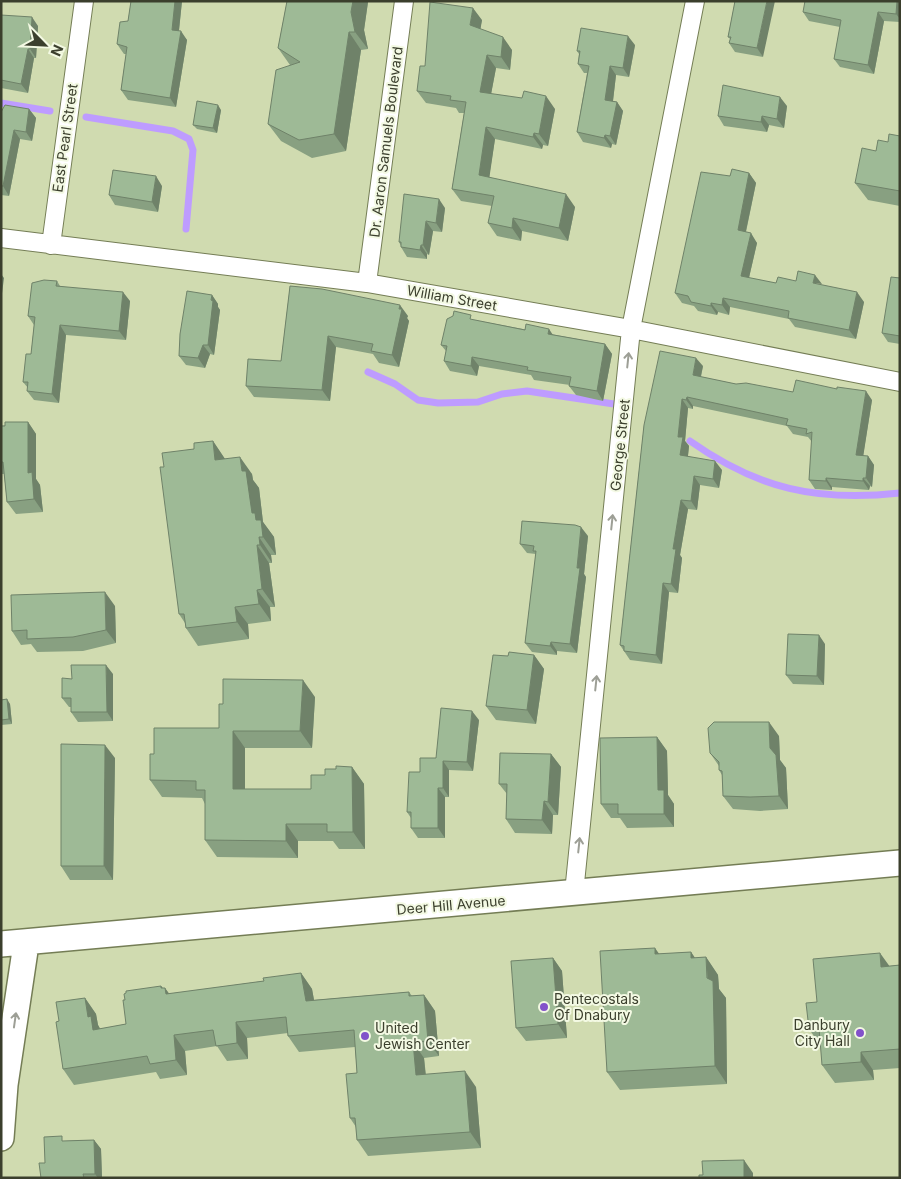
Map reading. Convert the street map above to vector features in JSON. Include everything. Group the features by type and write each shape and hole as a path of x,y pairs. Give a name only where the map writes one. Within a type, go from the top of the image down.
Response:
{"street":[{"name":"East Pearl Street","path":"51,245 84,1"},
{"name":"Dr. Aaron Samuels Boulevard","path":"367,283 404,1"},
{"name":"George Street","path":"574,894 632,329 695,1"},
{"name":"William Street","path":"1,238 367,283 632,329 900,382"},
{"name":"Deer Hill Avenue","path":"1,944 26,944 900,864"},
{"path":"1,1138 6,1085 26,944"},
{"path":"1,1055 6,1085"}],"building":[{"path":"131,1 175,1 172,30 181,31 170,98 121,90 127,47 117,44 120,22 128,21"},
{"path":"287,1 353,1 351,12 355,32 349,32 334,134 299,140 268,124 276,70 300,62 278,48"},
{"path":"735,1 767,1 757,48 729,43 731,37 728,37"},
{"path":"805,1 897,1 896,14 878,12 868,65 834,59 841,20 803,12"},
{"path":"430,2 473,8 470,25 503,37 501,57 487,55 480,92 522,98 524,91 546,96 539,134 534,133 533,137 486,127 479,175 566,194 559,228 513,218 512,228 488,223 494,196 452,189 466,102 450,100 451,96 417,91 420,66 425,66"},
{"path":"1,15 32,17 30,49 28,49 21,84 1,80"},
{"path":"581,28 628,36 623,68 610,66 605,100 617,102 610,136 605,135 604,138 577,132 589,66 578,64 580,51 577,51"},
{"path":"723,85 780,97 777,119 762,116 761,122 718,116"},
{"path":"197,101 218,105 213,128 193,125"},
{"path":"5,105 29,109 26,132 14,130 3,186 1,186 1,112"},
{"path":"889,134 900,136 900,191 855,183 862,148 876,151 878,140 888,142"},
{"path":"732,169 749,173 738,230 751,233 741,276 776,283 778,277 796,281 798,271 815,275 813,283 857,292 849,330 788,318 789,311 723,298 722,305 711,303 711,306 691,302 688,296 675,293 701,172 730,176"},
{"path":"113,170 156,176 152,202 109,195"},
{"path":"404,194 439,199 436,223 426,221 423,245 421,245 420,250 401,247 401,242 399,242"},
{"path":"891,277 900,278 900,336 882,333"},
{"path":"44,280 57,281 56,286 123,292 119,331 60,325 52,394 27,391 28,382 23,382 26,354 31,354 35,317 28,316 32,283"},
{"path":"290,286 322,289 400,305 399,309 402,309 392,355 371,351 373,344 328,336 322,390 246,386 248,359 281,361"},
{"path":"187,291 212,295 211,300 213,301 208,345 203,345 198,358 179,356 180,334"},
{"path":"454,311 471,315 470,319 525,330 526,324 549,329 548,334 605,344 597,391 569,386 571,377 527,370 528,367 472,357 471,366 444,361 447,346 441,345 447,319 453,316"},
{"path":"660,351 696,358 693,375 736,384 746,383 793,392 796,380 837,389 837,387 866,391 856,455 868,456 866,478 863,478 863,481 826,478 826,481 809,480 812,432 806,434 807,429 786,425 788,419 687,397 686,400 682,399 678,437 683,437 680,455 715,461 713,479 694,476 691,501 681,500 673,549 676,549 671,584 663,583 656,655 624,651 624,646 620,645 644,425"},
{"path":"5,422 28,422 28,473 32,472 34,499 7,502 3,462 1,462 1,426 5,426"},
{"path":"213,441 215,460 240,457 242,471 246,471 252,513 255,513 256,520 261,520 263,537 259,537 260,545 257,545 262,589 257,590 259,604 235,607 237,622 186,628 184,614 179,614 160,467 164,467 162,453 194,449 194,443"},
{"path":"522,521 581,527 577,568 580,568 570,644 551,642 550,646 525,643 536,551 533,551 534,546 520,544"},
{"path":"105,592 106,630 73,637 27,639 27,630 12,631 11,595"},
{"path":"788,634 819,635 817,676 786,675"},
{"path":"509,652 534,655 527,710 486,706 493,655 508,656"},
{"path":"71,665 106,665 107,712 71,712 71,698 62,698 62,678 72,679"},
{"path":"223,679 303,680 300,731 233,731 233,789 311,789 311,775 325,775 325,769 336,769 336,766 352,767 353,832 327,832 327,824 286,824 286,841 205,840 205,790 196,790 196,781 150,780 150,754 154,754 154,728 219,728 219,704 223,704"},
{"path":"7,699 9,719 1,720 1,700"},
{"path":"441,708 472,711 467,762 443,761 443,788 438,788 438,828 411,828 411,812 407,812 409,772 420,772 420,758 436,758"},
{"path":"714,722 769,722 770,748 776,755 779,796 723,796 722,771 719,770 719,762 710,753 708,728"},
{"path":"657,737 658,790 664,790 664,814 618,814 618,804 601,804 600,738"},
{"path":"61,744 105,745 104,866 61,866"},
{"path":"500,753 551,754 548,802 544,801 542,820 506,819 507,784 499,784"},
{"path":"655,948 655,954 691,952 691,958 706,957 707,978 713,981 715,1066 607,1072 600,951"},
{"name":"Danbury City Hall","path":"880,953 881,967 900,965 900,1049 861,1052 861,1062 822,1065 819,1028 809,1029 806,1003 817,1002 813,959"},
{"path":"553,958 558,1024 516,1028 511,961"},
{"path":"301,973 306,1001 409,992 409,996 424,995 428,1041 413,1042 416,1075 465,1071 470,1132 357,1140 355,1118 350,1118 346,1074 357,1073 354,1030 288,1036 286,1017 236,1022 237,1043 216,1046 213,1030 174,1035 176,1060 150,1064 147,1056 63,1069 56,1022 59,1021 56,1002 85,998 88,1017 91,1016 93,1030 126,1024 123,1000 125,1000 124,994 126,991 161,986 161,988 165,988 166,994 264,981 263,978"},
{"path":"62,1136 62,1141 94,1140 95,1174 83,1174 84,1178 41,1178 39,1163 45,1163 44,1137"},
{"path":"744,1160 744,1178 699,1178 699,1175 703,1175 702,1161"}],"waterway":[{"path":"1,103 50,111"},
{"path":"86,117 173,131 189,139 193,150 186,229"},
{"path":"368,372 395,384 418,400 438,403 478,402 502,394 527,391 614,404"},
{"path":"690,441 740,471 764,481 789,488 815,493 842,495 900,493"}],"place":[{"name":"Pentecostals Of Dnabury","path":"544,1007"},
{"name":"Danbury City Hall","path":"860,1033"},
{"name":"United Jewish Center","path":"365,1036"}]}
